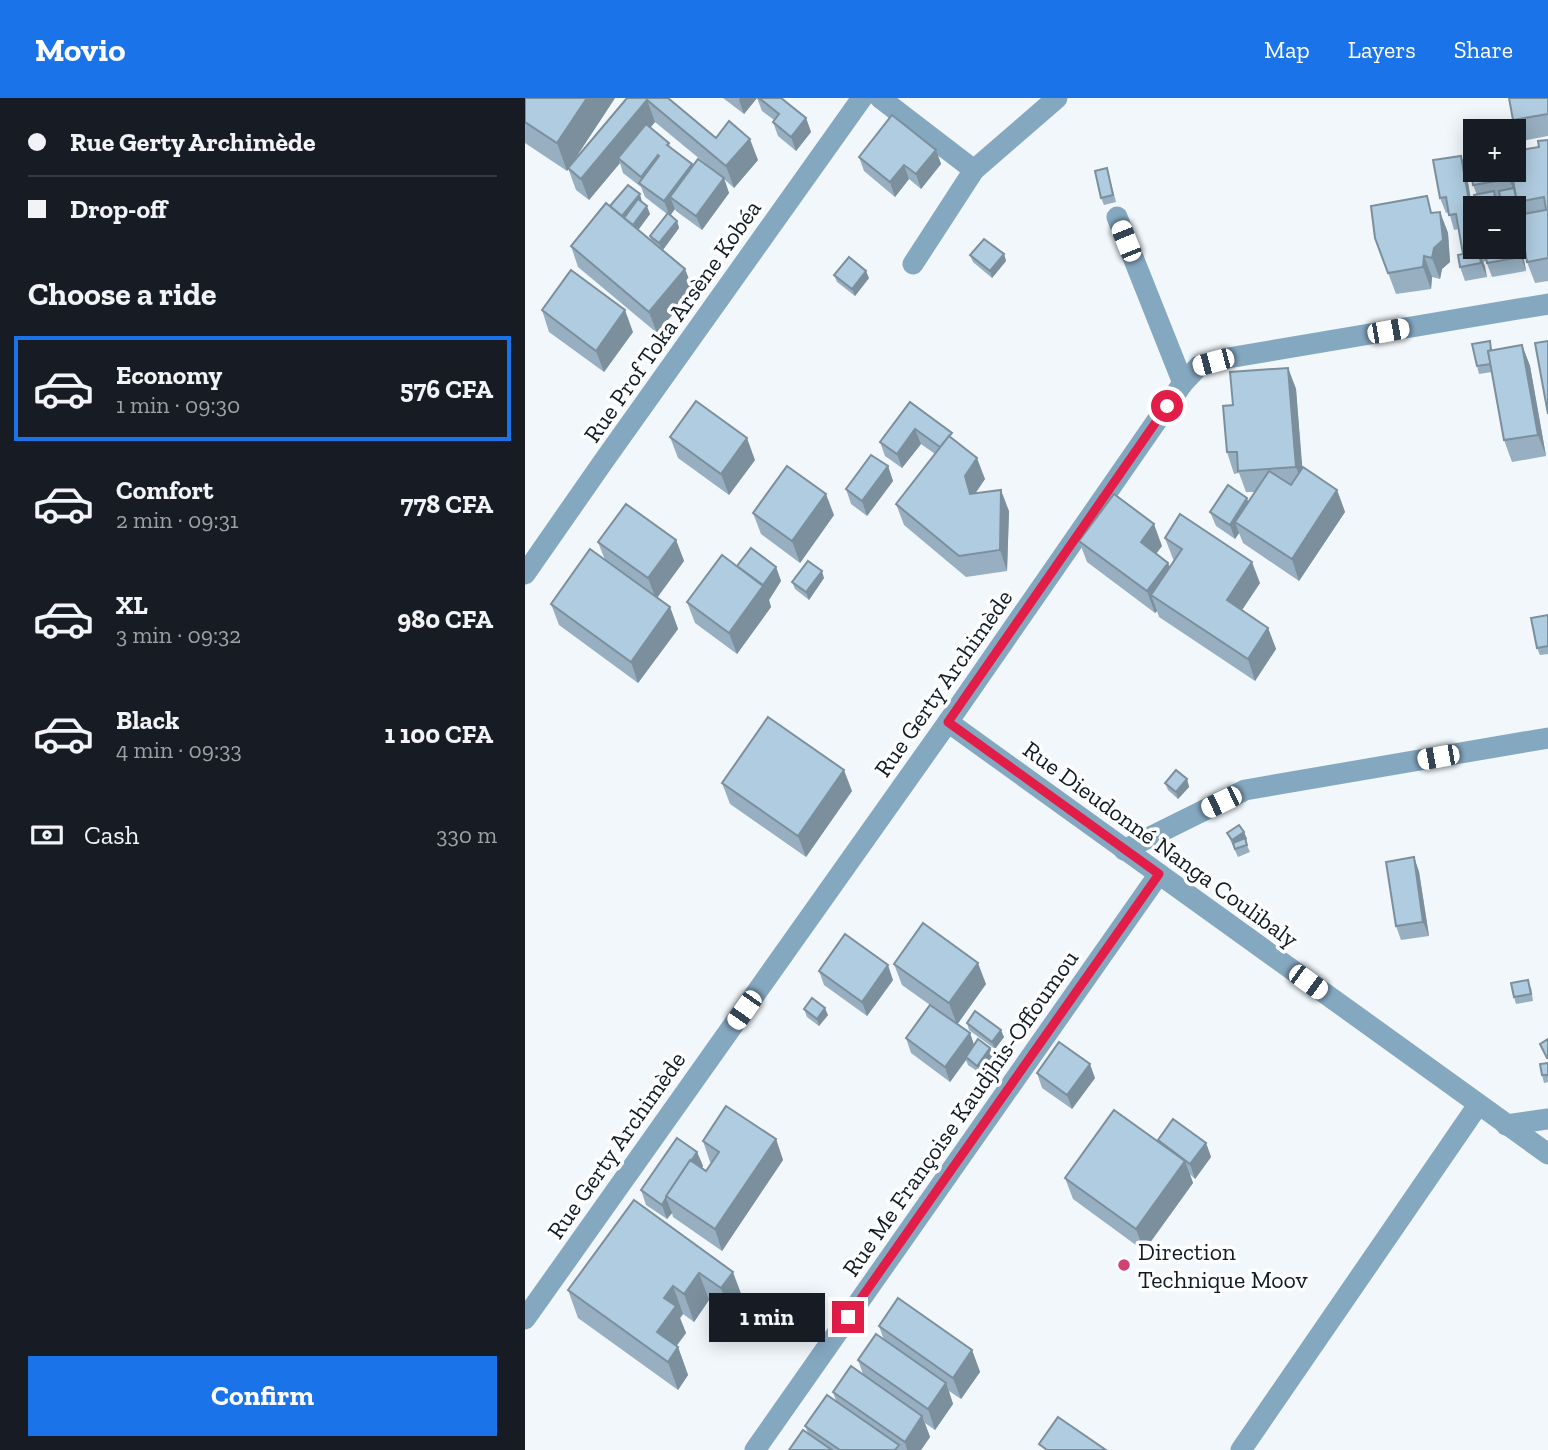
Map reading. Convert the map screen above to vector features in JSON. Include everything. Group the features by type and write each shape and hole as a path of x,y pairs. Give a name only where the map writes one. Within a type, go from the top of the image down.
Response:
{"street":[{"name":"Rue Prof Toka Arsène Kobéa","path":"525,575 862,98"},
{"path":"880,98 974,170"},
{"path":"913,264 974,170 1057,98"},
{"path":"1117,217 1183,383"},
{"name":"Rue Gerty Archimède","path":"525,1319 948,722 1183,383 1199,366 1228,358 1548,304"},
{"name":"Rue Dieudonné Nanga Coulibaly","path":"948,722 1548,1154"},
{"path":"1124,850 1245,790 1548,738"},
{"name":"Rue Me Françoise Kaudjhis-Offoumou","path":"755,1450 1159,874"},
{"path":"1241,1450 1478,1105"},
{"path":"1506,1125 1548,1119"}],"building":[{"path":"525,98 587,98 557,143 525,122"},
{"path":"627,98 668,98 716,138 729,121 750,139 726,166 647,100 581,179 568,168"},
{"path":"759,98 781,98 806,118 791,137 773,122 779,114"},
{"path":"1509,98 1548,98 1548,114 1513,119"},
{"path":"892,115 936,150 916,174 904,165 890,182 859,157"},
{"path":"646,124 692,164 664,201 639,183 658,155 641,177 618,158"},
{"path":"1548,140 1548,258 1527,262 1526,214 1546,210 1544,197 1526,200 1526,196 1516,196 1513,182 1526,182 1526,149 1539,147 1538,141"},
{"path":"1461,156 1463,182 1466,182 1468,196 1463,196 1463,254 1456,214 1449,215 1446,197 1440,198 1433,160"},
{"path":"698,159 724,178 696,216 670,197"},
{"path":"1107,168 1113,195 1101,198 1095,171"},
{"path":"628,185 640,194 622,216 610,206"},
{"path":"1514,188 1516,196 1500,196 1499,191"},
{"path":"1494,191 1495,196 1474,196"},
{"path":"1427,196 1431,213 1440,212 1443,240 1434,248 1432,258 1424,256 1423,267 1388,273 1375,238 1371,206"},
{"path":"638,199 647,206 633,225 624,218"},
{"path":"606,203 685,269 649,312 571,246"},
{"path":"668,213 677,221 659,243 650,236"},
{"path":"984,239 1004,254 990,271 970,255"},
{"path":"1463,254 1463,259 1480,259 1481,263 1460,267 1458,255"},
{"path":"849,257 866,271 852,289 834,275"},
{"path":"1486,259 1510,259 1487,263"},
{"path":"571,270 625,310 596,351 542,310"},
{"path":"1490,341 1491,350 1488,351 1491,364 1477,366 1472,344"},
{"path":"1548,341 1548,414 1535,343"},
{"path":"1522,345 1538,435 1504,440 1488,351"},
{"path":"1288,368 1296,467 1238,471 1237,452 1227,452 1223,406 1233,405 1230,372"},
{"path":"696,401 747,438 721,474 670,437"},
{"path":"910,402 952,433 940,447 915,429 897,454 880,442"},
{"path":"949,436 977,458 965,476 970,494 1001,490 1000,550 959,556 896,504"},
{"path":"871,455 888,466 862,501 846,489"},
{"path":"787,466 826,494 792,541 753,513"},
{"path":"1303,467 1337,490 1292,559 1235,522 1269,471 1291,485"},
{"path":"1228,485 1247,498 1230,525 1210,512"},
{"path":"1114,494 1154,524 1141,542 1168,563 1147,591 1079,541"},
{"path":"626,504 676,540 648,578 598,542"},
{"path":"1180,514 1252,562 1227,600 1268,628 1248,659 1151,595 1182,549 1165,538"},
{"path":"751,548 776,567 763,585 737,566"},
{"path":"590,549 670,607 631,662 551,604"},
{"path":"722,555 763,586 729,633 687,602"},
{"path":"808,561 822,571 806,592 792,582"},
{"path":"1548,615 1548,646 1537,648 1531,618"},
{"path":"768,717 844,770 798,836 722,783"},
{"path":"1176,770 1187,779 1176,792 1165,783"},
{"path":"1239,825 1244,832 1232,840 1227,833"},
{"path":"1245,838 1247,845 1235,849 1233,843"},
{"path":"1414,857 1423,922 1396,926 1386,862"},
{"path":"923,923 978,963 949,1003 894,964"},
{"path":"845,934 888,965 862,1002 819,971"},
{"path":"1528,980 1531,994 1514,997 1511,983"},
{"path":"812,998 825,1008 817,1019 804,1009"},
{"path":"930,1005 970,1033 945,1067 906,1038"},
{"path":"975,1011 1001,1030 992,1042 967,1023"},
{"path":"978,1039 990,1048 977,1066 966,1057"},
{"path":"1548,1039 1548,1058 1547,1058 1540,1044"},
{"path":"1059,1042 1090,1064 1067,1095 1037,1073"},
{"path":"1548,1063 1548,1075 1542,1075 1540,1064"},
{"path":"726,1106 776,1139 715,1229 666,1196 690,1160 706,1171 719,1152 703,1141"},
{"path":"1114,1110 1185,1161 1136,1229 1065,1178"},
{"path":"1173,1119 1206,1143 1190,1164 1158,1140"},
{"path":"677,1138 697,1152 662,1205 641,1190"},
{"path":"634,1200 733,1272 721,1288 699,1273 684,1294 673,1286 664,1298 676,1306 657,1332 678,1347 668,1362 568,1290"},
{"path":"898,1298 972,1350 953,1378 879,1326"},
{"path":"876,1334 946,1383 928,1409 858,1360"},
{"path":"851,1366 922,1416 905,1442 833,1392"},
{"path":"827,1395 899,1445 895,1450 840,1450 805,1426"},
{"path":"1058,1417 1106,1450 1047,1450 1039,1444"},
{"path":"803,1430 832,1450 789,1450"}],"place":[{"name":"Direction Technique Moov","path":"1124,1265"}],"route":[{"path":"848,1317 1159,874 948,722 1167,406"}]}
